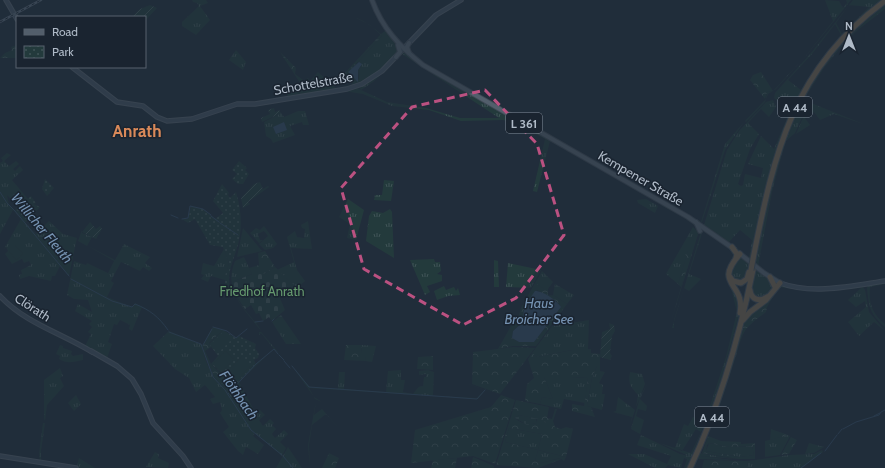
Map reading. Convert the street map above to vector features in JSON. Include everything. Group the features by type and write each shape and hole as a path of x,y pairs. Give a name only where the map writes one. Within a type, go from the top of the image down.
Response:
{"highway":[{"name":"A 44","path":"689,468 718,399 739,331 775,160 787,125 798,102 816,72 834,48 861,20 885,2"},
{"path":"732,247 739,256"},
{"path":"739,256 730,269 730,278 736,283 743,282 748,278 752,271"},
{"path":"739,256 729,268 728,275 740,299 739,324"},
{"name":"A 44","path":"689,468 716,398 739,324 752,271"},
{"path":"752,271 750,291 755,299 764,299 777,284"},
{"path":"770,278 777,284"},
{"path":"739,331 748,314 765,302 777,284"}],"main road":[{"path":"6,0 16,17"},
{"name":"Kempener Straße","path":"372,0 382,22 397,43 436,73 695,221 732,247"},
{"name":"Schottelstraße","path":"73,68 117,102 143,106 161,119 178,121 194,118 236,105 260,103 355,87 377,75 438,14 461,0"},
{"path":"396,57 400,51 397,43"},
{"path":"409,43 407,50 412,56"},
{"path":"695,221 700,231"},
{"path":"739,256 770,278"},
{"path":"777,284 796,288 810,288 885,281"},
{"name":"Clörath","path":"0,296 19,313 104,358 132,379 141,394 153,422 183,456 191,468"},
{"path":"0,456 76,468"}],"highlighted area":[{"path":"485,90 537,144 564,235 516,298 463,325 364,269 341,188 412,107"}],"green space":[{"path":"192,0 206,0 208,3 200,6 210,20 196,35 182,26 182,22 199,6"},
{"path":"825,0 839,1 843,8 847,3 846,0 851,0 801,62 833,21"},
{"path":"853,0 884,0 843,36 789,117 772,166 751,261 704,225 727,150 739,131 766,102 773,100 776,107 769,117 761,109 748,123 759,134 750,149 738,184 741,186 743,185 745,174 761,178 763,168 748,164 761,136 774,149 790,111 779,106 778,101 774,98 775,93 811,53 849,6 836,23 842,34 869,7 849,5","holes":["835,24 841,35 801,90 788,80 812,54","740,230 752,240 749,258 729,242"]},
{"path":"150,5 157,8 146,20 146,16 133,16 140,9"},
{"path":"885,5 885,9 846,41 854,32"},
{"path":"372,27 381,34 386,30 399,47 399,50 388,64 363,81 350,86 335,90 288,97 287,92 297,87 308,78 310,81 318,72 337,89 353,84 345,76 348,72 359,79 358,70 361,66 359,62 357,63 382,36"},
{"path":"381,34 382,36 345,76 343,75"},
{"path":"846,41 824,68 806,96 829,60"},
{"path":"16,45 16,58 0,58 5,53 12,50 11,47"},
{"path":"236,50 246,62 243,70 229,60"},
{"path":"280,52 296,68 295,74 303,80 300,83"},
{"path":"402,53 405,53 621,180 550,141 537,192 533,191 545,139 514,122 503,120 461,121 429,110 392,106 363,94 344,91 356,87 361,90 359,86 381,74","holes":["402,54 499,118 460,118 426,108 387,102 361,90 373,82"]},
{"path":"800,62 776,89 773,91"},
{"path":"761,72 773,91 767,92 765,99 750,80 753,75"},
{"path":"773,91 768,94 765,102 746,122 745,121 766,99 767,92"},
{"path":"806,96 804,113 795,133 786,141 781,158 772,192 758,266 755,265 771,189 781,154 793,121"},
{"path":"806,101 866,125 834,114 820,120 814,112 805,118 810,125 796,134 805,113"},
{"path":"274,108 275,112 279,110 281,113 262,122 261,118 270,114 268,110"},
{"path":"298,111 305,111 309,125 303,125 302,122 290,126 295,135 273,143 271,139 266,136 264,122 281,113 284,117"},
{"path":"744,122 725,150 701,222 725,144"},
{"path":"7,153 11,155 4,161 9,166 16,161 19,164 13,169 15,171 20,166 23,170 12,180 28,199 19,207 7,195 9,205 36,234 49,221 63,234 77,238 69,276 60,266 55,276 52,276 51,281 29,276 20,279 19,275 22,274 21,270 31,265 29,261 24,263 22,259 12,264 5,254 8,251 6,247 4,249 21,219 13,210 0,234 0,163 3,161 1,158"},
{"path":"239,161 247,168 245,170 249,174 243,184 238,184 232,179 237,174 232,170"},
{"path":"45,179 54,188 47,196 42,189"},
{"path":"384,180 394,181 391,201 374,200 375,195 382,195"},
{"path":"260,182 263,189 268,186 269,187 248,202 250,204 243,208 241,198 254,184"},
{"path":"222,184 229,193 228,195 230,198 236,192 240,207 241,222 240,236 230,274 230,288 225,290 225,276 229,263 223,247 210,245 195,219 188,223 182,219 188,219 191,206 203,209 215,219 223,213 213,201"},
{"path":"31,196 36,203 34,204 40,207 25,223 15,210"},
{"path":"348,199 364,210 356,240 347,238 350,224 339,217"},
{"path":"646,199 658,206 655,213 638,203 637,200"},
{"path":"664,202 701,222 699,222"},
{"path":"663,203 693,221 696,226 690,221 661,205"},
{"path":"390,209 392,212 394,258 366,241 369,216 372,211 383,213"},
{"path":"308,221 312,249 291,248 297,270 305,281 297,288 277,270 294,262 287,237 295,231 297,237 304,238 305,229 302,228 301,225"},
{"path":"90,222 96,229 100,226 102,229 96,239 82,232"},
{"path":"264,226 277,244 273,248 265,250 259,244 268,236 264,231 258,234 260,240 263,240 259,243 250,233 256,228 260,230"},
{"path":"693,227 698,232 697,228 699,231 670,325 691,253 688,251 678,284 666,274"},
{"path":"243,228 262,251 237,257"},
{"path":"702,229 705,229 729,246 736,254 727,270 727,277 740,301 739,315 719,387 687,468 684,468 687,459 684,458 681,468 668,465 665,468 655,468 628,454 644,454 667,464 671,456 637,445 641,435 680,454 689,456 659,443 675,448 684,424 688,426 693,417 699,419 703,410 708,412 726,357 737,312 731,288 725,276 727,268 734,256 728,247 703,230 689,274 701,279 689,291 684,288","holes":["696,429 701,432 691,453 682,450"]},
{"path":"82,230 82,233 114,245 92,237 87,246 78,241"},
{"path":"124,244 150,257 145,263 152,268 149,271 143,267 140,271 121,262 111,281 114,283 107,297 132,307 135,303 151,312 142,307 132,331 129,329 130,325 120,320 117,325 114,324 108,342 112,344 107,358 85,346 91,334 88,332 92,327 89,324 92,321 75,311 78,304 92,312 88,300 74,299 67,295 74,261 86,265 87,263 108,273 114,261 88,246 115,260"},
{"path":"15,245 23,254 16,260 9,251"},
{"path":"224,249 229,263 225,280 211,276 208,282 201,279 204,275 201,274 203,263 214,266"},
{"path":"688,250 692,253 681,287 678,284"},
{"path":"265,251 275,267 264,274 252,274 249,268 259,265 258,253"},
{"path":"244,257 252,274 232,282 237,298 233,290 232,284 231,276 235,261"},
{"path":"740,257 750,263 748,276 741,282 731,277 732,268"},
{"path":"434,259 435,262 440,262 441,271 437,274 442,275 442,281 427,286 430,292 425,295 410,260"},
{"path":"494,260 498,261 499,287 494,287"},
{"path":"508,263 541,270 531,288 506,287"},
{"name":"Friedhof Anrath","path":"275,267 297,288 279,296 285,310 272,321 269,317 263,321 259,313 256,314 251,305 245,309 235,294 232,282 262,270 264,274"},
{"path":"755,267 771,280 773,287 764,298 755,298 751,289"},
{"path":"542,271 553,282 548,289 548,295 553,295 555,284 574,295 567,304 555,296 547,295 547,291 535,283"},
{"path":"885,282 885,284 870,287 870,298 874,313 885,324 885,327 876,318 871,310 867,288 868,285"},
{"path":"535,283 548,291 547,295 555,296 567,304 536,346 513,346 498,349 516,317 518,318 521,308","holes":["537,290 556,301 561,307 534,342 519,342 512,338 513,331 521,324 526,304"]},
{"path":"781,285 794,288 863,287 865,290 869,312 885,331 874,322 859,336 848,322 866,307 865,301 856,307 848,300 861,288 807,291 779,287"},
{"path":"444,286 446,290 454,287 456,291 458,288 460,295 448,296 437,300 434,291"},
{"path":"777,290 767,307 766,312 744,333 737,353 735,353 745,319"},
{"path":"244,309 255,322 263,321 256,323 261,330"},
{"path":"281,315 301,344 286,344 272,322"},
{"path":"589,320 588,350 572,350 537,357 532,353 552,326"},
{"path":"609,323 614,325 615,331 612,336 610,353 612,356 610,360 600,357 602,332 610,329"},
{"path":"213,327 223,330 209,343 211,347 205,351 211,364 221,374 224,373 233,382 239,382 228,394 214,377 204,353 203,346"},
{"path":"212,328 203,350 204,356 213,375 225,389 244,376 239,382 256,414 260,410 265,415 259,420 263,426 270,419 274,423 272,425 276,429 272,434 275,438 284,430 288,434 280,442 286,448 282,456 255,433 253,436 264,445 258,454 246,447 243,455 238,451 223,432 229,427 220,413 222,410 220,402 213,404 210,399 215,397 205,385 196,392 189,378 175,369 153,346 169,331 203,345"},
{"path":"223,330 236,338 239,336 256,344 255,348 259,354 258,358 254,360 256,364 238,382 233,382 211,364 218,356 209,344"},
{"path":"223,332 231,340 218,353 210,345"},
{"path":"259,332 261,332 279,353 261,333 259,335"},
{"path":"60,345 63,346 63,348 72,351 71,354 73,356 83,354 83,360 73,362 62,361 59,359 60,356 56,354"},
{"path":"346,345 362,345 361,353 367,353 365,361 344,360"},
{"path":"362,345 376,346 372,362 365,361 366,353 361,353"},
{"path":"513,347 535,348 500,394 472,384 473,352"},
{"path":"274,349 251,371 244,376 256,364"},
{"path":"591,349 591,353 600,354 600,366 597,366 592,378 587,406 591,407 595,417 572,411 572,404 584,406 588,378 544,377 553,399 542,397 540,404 525,401 527,384 534,378 528,359 532,353 537,357 572,350"},
{"path":"225,351 234,359 221,373 213,364"},
{"path":"735,353 737,353 723,396 700,453 735,459 700,456 733,460 698,459 694,468 692,468"},
{"path":"242,356 251,365 238,379 229,370"},
{"path":"433,356 433,370 417,369 418,357"},
{"path":"292,366 310,387 338,389 339,372 345,372 344,389 386,392 388,371 401,370 401,380 405,380 403,392 413,394 418,388 423,386 424,377 426,377 426,374 419,375 419,371 428,370 434,372 433,396 477,398 485,390 478,399 309,388 314,396"},
{"path":"597,366 600,366 600,371 605,372 599,383 603,385 602,394 605,394 602,410 587,406 592,378"},
{"path":"60,368 63,376 60,378 64,386 47,405 45,421 44,380"},
{"path":"630,372 642,374 645,384 636,407 638,395 630,385"},
{"path":"544,377 588,378 585,403 564,399 561,409 540,404 542,397 553,399"},
{"path":"647,384 640,399 647,406 646,411 638,409 636,416 644,420 640,434 631,429 640,397"},
{"path":"76,395 81,404 74,411 68,403"},
{"path":"501,395 515,400 495,464 473,456 411,463 415,430 491,407"},
{"path":"618,397 635,410 630,425 632,417 613,412 616,411"},
{"path":"516,400 549,407 547,418 552,419 555,409 557,409 553,421 555,427 561,429 566,427 573,429 566,457 538,450 535,461 541,463 562,459 538,468 496,465","holes":["519,415 537,419 536,423 522,423 515,418","509,428 542,434 538,450 505,442"]},
{"path":"316,401 314,415 322,409 343,433 326,414 312,425 309,445 310,468 308,445"},
{"path":"519,415 539,419 553,425 536,419 536,423 527,425 515,418"},
{"path":"43,423 45,423 41,460 77,466 79,458 95,468 80,468 40,461 39,454"},
{"path":"509,428 542,434 538,450 505,442"},
{"path":"771,429 788,435 770,440"},
{"path":"788,435 790,436 780,455 765,457 765,441"},
{"path":"708,436 721,441 741,442 741,444 755,443 755,459 738,459 702,453","holes":["709,443 729,447 752,446 754,455 740,457 706,451"]},
{"path":"791,437 797,440 789,454 781,455"},
{"path":"709,443 729,447 752,446 754,455 740,457 706,451"},
{"path":"809,443 824,447 814,453 805,454"},
{"path":"288,447 302,468 276,468"},
{"path":"538,450 566,457 564,461 560,458 540,463 535,461"},
{"path":"822,450 823,452 802,468 747,468 748,461 789,455 814,454"},
{"path":"155,452 159,454 158,458 169,463 168,468 146,467"},
{"path":"329,453 339,458 335,468 322,468"},
{"path":"473,457 494,466 494,468 471,468"},
{"path":"457,458 455,468 431,468 433,460"},
{"path":"704,460 748,461 747,468 702,468"}],"water":[{"path":"359,62 362,64 358,70 358,82 348,72"},
{"path":"284,122 287,130 276,134 273,127"},
{"name":"Haus Broicher See","path":"535,291 539,291 550,297 561,307 534,342 519,342 512,338 513,331 523,322 524,307"}],"waterway":[{"name":"Willicher Fleuth","path":"0,192 7,203 69,276"},
{"path":"182,219 188,218 190,206 203,209 211,215"},
{"path":"171,215 178,218"},
{"path":"211,216 219,222"},
{"path":"220,223 238,235"},
{"name":"Flöthbach","path":"71,279 112,301 132,307 135,304 145,309 154,314 168,330"},
{"path":"255,322 263,321"},
{"path":"213,327 227,331 236,338 247,329"},
{"path":"203,345 212,329"},
{"name":"Flöthbach","path":"169,332 201,344 213,377 225,390 251,430 282,455"},
{"path":"228,394 256,364 274,349 278,354"},
{"path":"279,355 284,360"},
{"path":"284,361 290,368"},
{"path":"292,366 309,387 477,399 485,390"},
{"path":"843,429 856,422 879,415 885,410"},
{"path":"874,416 880,413"},
{"path":"838,434 842,429"},
{"path":"825,451 837,435"},
{"path":"801,468 821,453"},
{"name":"Flöthbach","path":"283,456 293,468"}],"railway":[{"path":"0,22 41,0"}],"district":[{"name":"Anrath","path":"137,131"}]}
